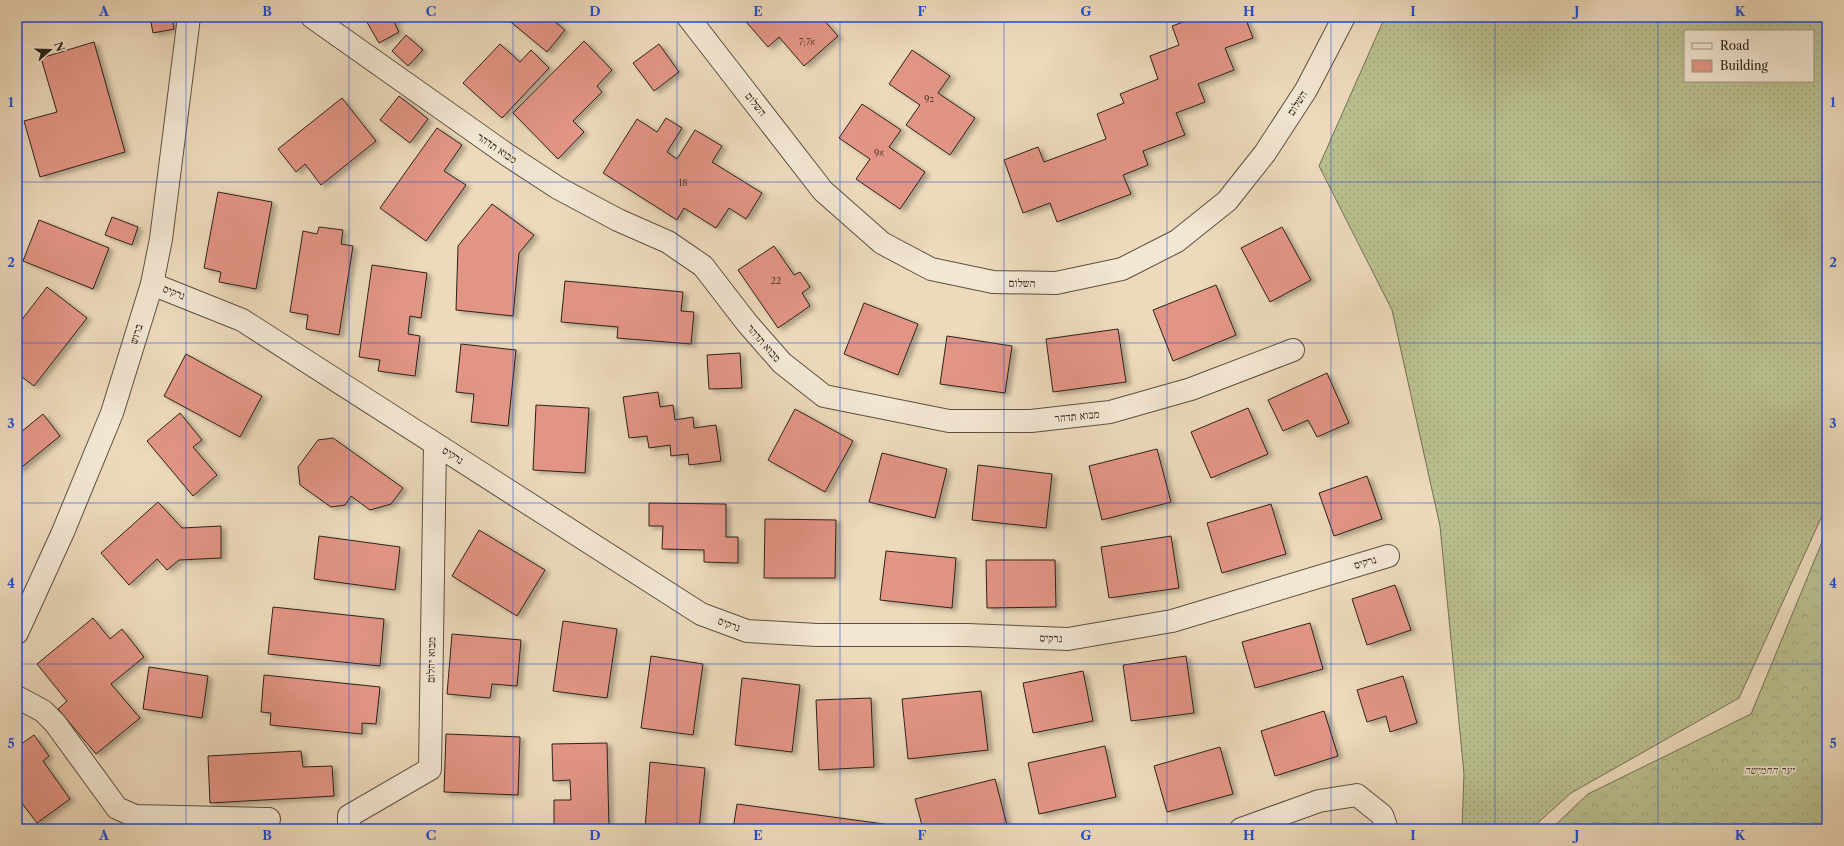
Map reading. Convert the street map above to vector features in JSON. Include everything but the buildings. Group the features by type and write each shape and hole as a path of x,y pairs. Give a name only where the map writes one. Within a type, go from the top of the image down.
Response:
{"street":[{"name":"ברוש","path":"17,633 62,532 112,413 152,284 161,238 189,17"},
{"name":"מבוא תדהר","path":"312,17 499,150 558,188 618,220 668,242 703,266 747,323 782,363 824,396 949,421 1031,421 1110,412 1191,389 1293,350"},
{"name":"השלום","path":"688,17 823,191 882,243 931,269 993,282 1056,283 1122,270 1177,241 1227,201 1265,153 1306,90 1344,17"},
{"name":"נרקיס","path":"152,284 242,320 701,614 747,631 817,636 967,635 1068,639 1172,621 1388,556"},
{"name":"מבוא יהלום","path":"349,829 349,816 430,768 435,444"},
{"path":"17,697 43,711 55,723 117,808 134,816 269,819"},
{"path":"1241,829 1319,801 1357,795 1382,815 1387,829"}],"green space":[{"path":"1385,17 1827,17 1827,505 1739,698 1571,793 1531,829 1462,829 1464,774 1440,526 1392,310 1319,166"},
{"name":"יער החמישה","path":"1827,530 1827,829 1551,829 1588,794 1751,714"}]}
